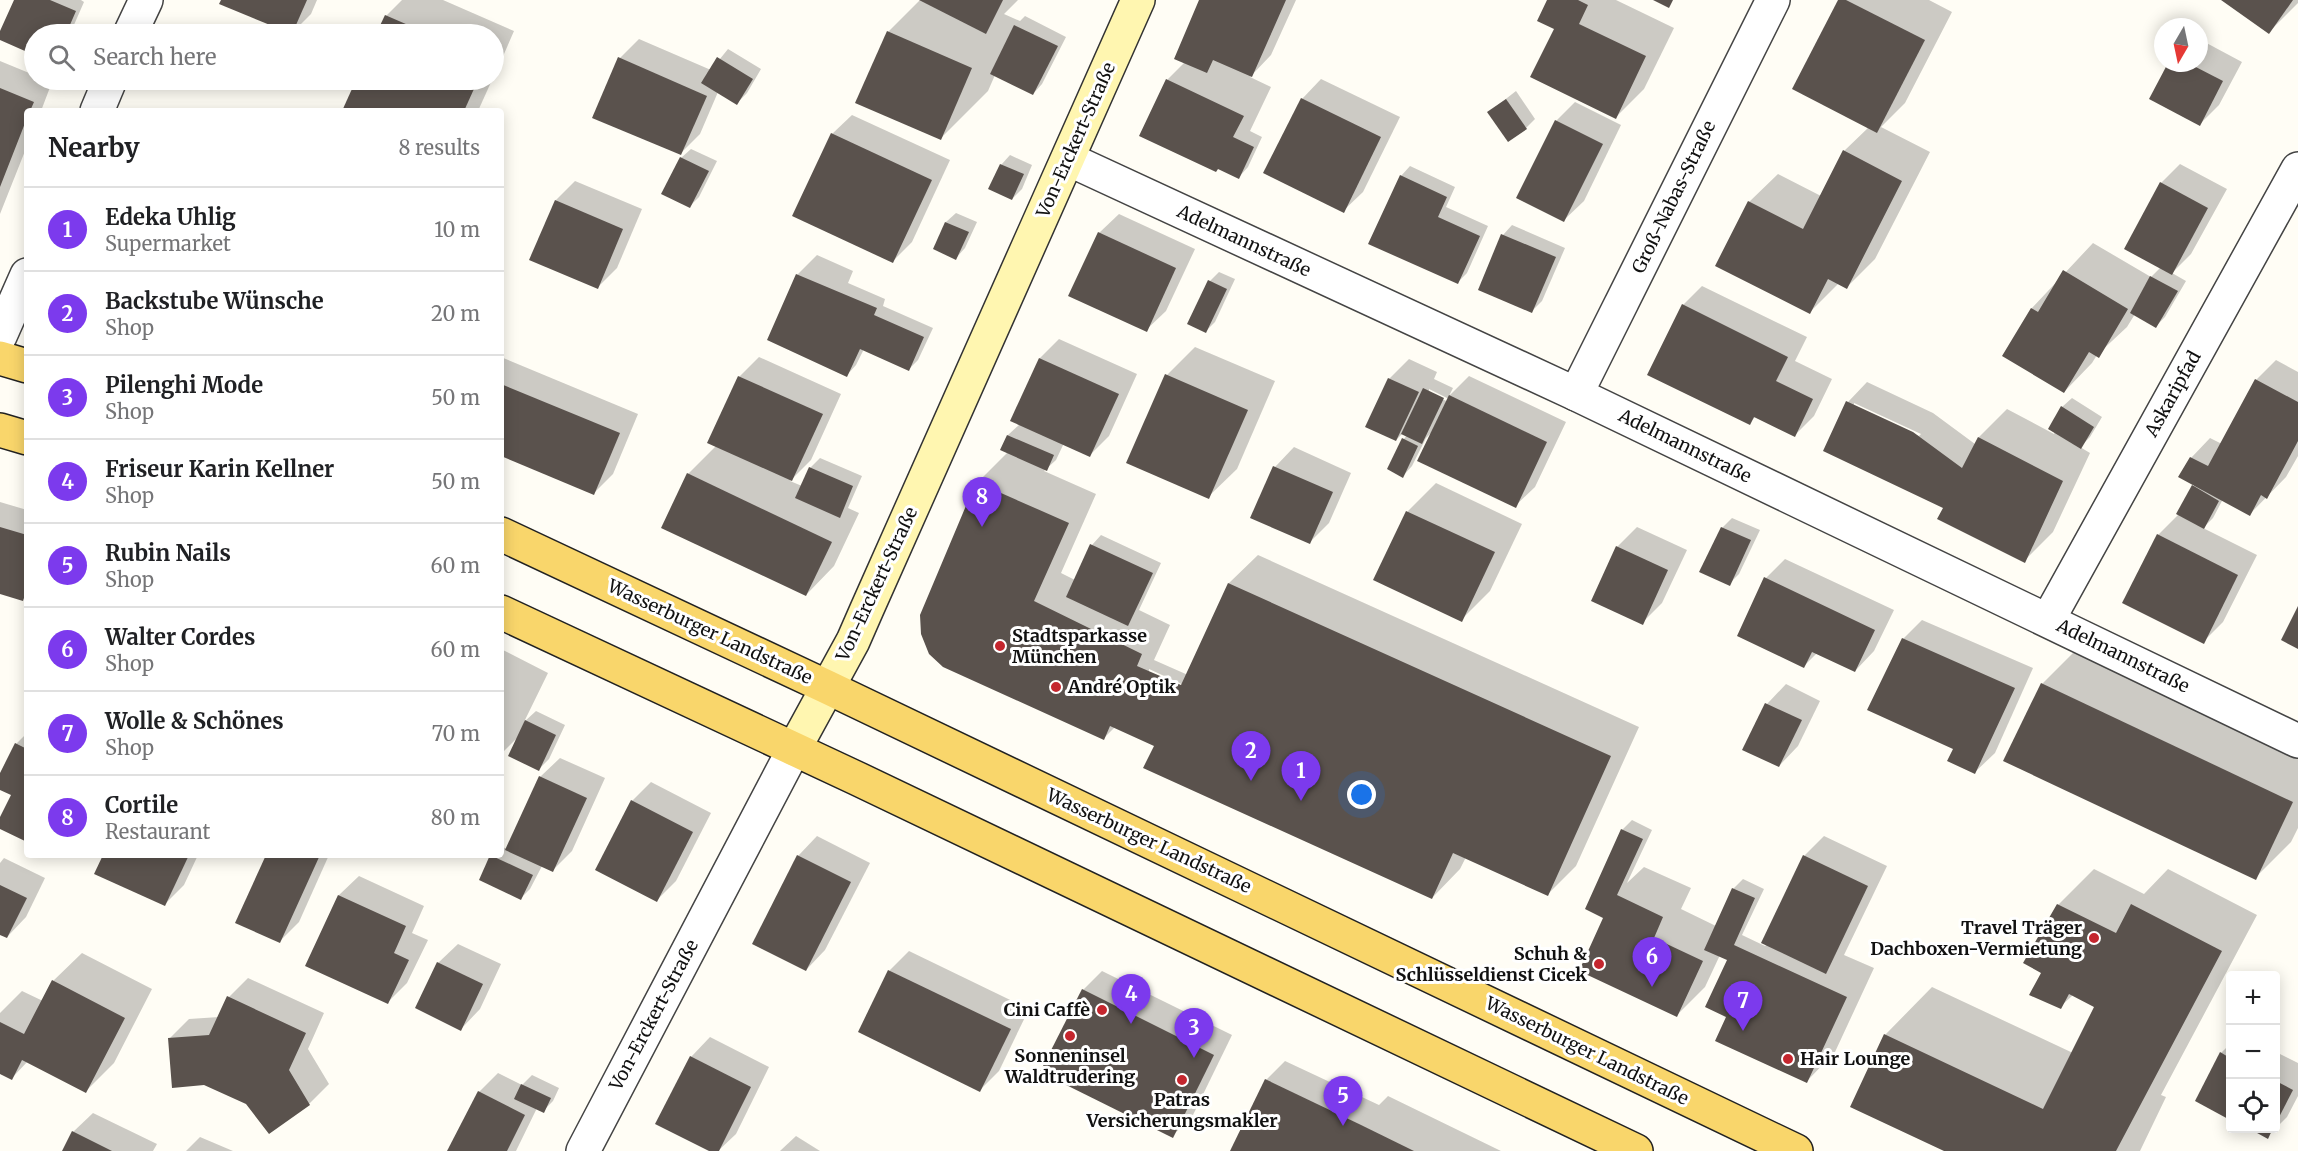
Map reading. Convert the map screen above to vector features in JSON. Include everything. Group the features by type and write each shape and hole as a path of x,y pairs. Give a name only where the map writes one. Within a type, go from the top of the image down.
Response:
{"main road":[{"path":"0,358 24,365"},
{"path":"0,430 24,437"},
{"name":"Wasserburger Landstraße","path":"504,535 827,687 1796,1151"},
{"path":"504,613 794,749 1636,1151"}],"street":[{"path":"135,24 146,0"},
{"name":"Von-Erckert-Straße","path":"583,1151 853,641 1138,0"},
{"name":"Groß-Nabas-Straße","path":"1576,394 1773,0"},
{"path":"98,108 106,90"},
{"name":"Adelmannstraße","path":"1068,159 1576,394 2298,741"},
{"name":"Askaripfad","path":"2048,620 2298,169"},
{"path":"0,336 24,282"}],"building":[{"path":"14,0 50,0 76,11 70,24 24,24 24,51 0,40 0,31"},
{"path":"221,0 307,0 296,24 268,24 219,4"},
{"path":"919,0 1003,0 986,34"},
{"path":"1199,0 1286,0 1252,77 1213,60 1207,73 1174,59"},
{"path":"1547,0 1578,0 1588,5 1579,24 1646,56 1616,119 1530,77 1554,29 1537,21"},
{"path":"1653,0 1673,0 1669,8"},
{"path":"1838,0 1846,0 1925,40 1877,133 1792,89"},
{"path":"2221,0 2293,0 2269,34"},
{"path":"385,15 406,24 381,24"},
{"path":"1014,25 1058,46 1033,95 990,74"},
{"path":"887,31 972,68 941,140 855,103"},
{"path":"618,57 707,96 681,155 592,118"},
{"path":"717,57 753,79 737,105 701,83"},
{"path":"2163,72 2206,72 2223,81 2200,126 2149,99"},
{"path":"1166,79 1244,116 1233,137 1254,147 1239,179 1218,169 1216,172 1139,136"},
{"path":"0,88 34,102 31,108 24,108 24,126 0,187"},
{"path":"351,90 473,90 465,108 343,108"},
{"path":"1301,98 1381,137 1344,213 1263,173"},
{"path":"1506,99 1527,129 1508,142 1487,112"},
{"path":"1555,120 1603,144 1564,222 1516,198"},
{"path":"831,133 932,180 893,263 792,216"},
{"path":"1843,150 1902,181 1847,289 1828,279 1810,314 1715,266 1748,201 1803,229"},
{"path":"680,157 709,171 690,208 661,194"},
{"path":"1000,164 1024,174 1012,200 988,189"},
{"path":"1400,175 1447,197 1438,217 1480,236 1458,284 1368,244"},
{"path":"2160,182 2208,208 2172,275 2124,249"},
{"path":"555,200 623,229 598,289 529,260"},
{"path":"945,222 969,232 956,260 933,249"},
{"path":"1098,232 1176,268 1147,332 1068,296"},
{"path":"1501,234 1556,257 1532,313 1478,290"},
{"path":"2063,270 2128,309 2099,358 2089,352 2064,393 2002,356 2031,308 2038,312"},
{"path":"796,274 877,308 874,315 924,337 909,371 860,349 847,377 767,340"},
{"path":"2150,276 2178,291 2156,328 2130,313"},
{"path":"1208,280 1227,289 1206,333 1187,324"},
{"path":"1682,304 1788,357 1776,381 1813,399 1795,437 1754,417 1750,425 1647,375"},
{"path":"1039,358 1119,394 1090,457 1010,421"},
{"path":"1165,374 1248,410 1209,499 1126,463"},
{"path":"738,376 823,414 792,481 707,443"},
{"path":"1388,378 1419,392 1396,441 1365,427"},
{"path":"2255,379 2298,402 2298,441 2267,499 2261,495 2250,516 2178,477 2190,457 2208,466"},
{"path":"504,385 620,433 594,495 504,457"},
{"path":"1423,388 1444,398 1422,444 1401,434"},
{"path":"1449,395 1547,442 1516,508 1417,461"},
{"path":"1846,401 1913,432 1962,468 1978,437 2063,481 2025,563 1937,519 1943,508 1823,451"},
{"path":"2061,406 2094,427 2081,449 2048,429"},
{"path":"1007,435 1054,455 1047,471 1000,450"},
{"path":"1402,438 1418,446 1403,478 1387,469"},
{"path":"1273,466 1333,492 1310,544 1250,518"},
{"path":"809,467 853,486 840,518 795,498"},
{"path":"687,473 832,542 806,596 661,528"},
{"path":"976,482 1069,523 1034,601 1142,654 1137,666 1181,685 1228,583 1611,756 1548,896 1453,853 1432,899 1143,768 1154,746 1110,726 1104,740 943,667 929,654 921,634 920,615"},
{"path":"2192,485 2219,501 2204,529 2176,514"},
{"path":"1406,511 1495,552 1462,622 1373,580"},
{"path":"0,527 24,534 24,598 23,601 0,594"},
{"path":"1721,527 1751,540 1730,586 1699,572"},
{"path":"2157,534 2238,575 2204,644 2122,603"},
{"path":"1090,544 1153,573 1128,626 1066,597"},
{"path":"1616,546 1668,570 1643,625 1591,601"},
{"path":"1764,577 1875,630 1855,672 1812,652 1804,668 1737,636"},
{"path":"2298,606 2298,649 2281,640"},
{"path":"1902,638 2015,688 1975,774 1947,761 1953,749 1867,710"},
{"path":"2041,683 2293,802 2256,880 2003,761"},
{"path":"1765,703 1802,720 1779,767 1742,750"},
{"path":"525,720 556,735 539,771 508,756"},
{"path":"15,743 24,748 24,841 0,829 0,817 11,795 0,790 0,773"},
{"path":"539,776 587,798 553,872 505,850"},
{"path":"631,800 693,832 657,902 595,870"},
{"path":"1621,829 1643,839 1617,895 1663,917 1654,938 1703,961 1677,1017 1579,971 1603,918 1585,909"},
{"path":"797,855 851,882 806,971 752,944"},
{"path":"1803,855 1868,886 1826,974 1761,943"},
{"path":"102,858 188,858 165,906 94,874"},
{"path":"265,858 319,858 280,943 235,923"},
{"path":"489,858 496,858 533,875 521,900 479,880"},
{"path":"0,885 27,898 7,938 0,935"},
{"path":"1732,888 1755,898 1734,945 1847,997 1807,1083 1715,1041 1726,1017 1705,1007 1727,960 1704,950"},
{"path":"338,895 406,926 394,953 409,960 388,1004 305,966"},
{"path":"2057,904 2116,933 2131,904 2222,951 2116,1151 1944,1151 1850,1107 1884,1034 2043,1109 2094,1007 2069,994 2061,1009 2029,995 2041,973 2023,963"},
{"path":"437,962 483,984 461,1031 415,1008"},
{"path":"888,970 1011,1029 980,1092 858,1032"},
{"path":"52,980 125,1018 86,1093 22,1060 12,1080 0,1074 0,1022 24,1034"},
{"path":"1082,989 1214,1055 1173,1138 1040,1072"},
{"path":"227,996 306,1033 289,1070 310,1105 269,1134 246,1104 204,1085 172,1088 168,1038 209,1035"},
{"path":"2220,1052 2226,1056 2226,1118 2195,1101"},
{"path":"690,1056 751,1087 719,1151 709,1151 655,1124"},
{"path":"1265,1079 1359,1124 1414,1151 1230,1151"},
{"path":"2280,1083 2293,1090 2280,1115"},
{"path":"521,1084 551,1098 544,1113 514,1099"},
{"path":"478,1091 525,1115 507,1151 447,1151"},
{"path":"72,1131 112,1151 62,1151"},
{"path":"2257,1133 2271,1133 2268,1139"}],"place":[{"name":"Cortile","path":"982,527"},
{"name":"Stadtsparkasse München","path":"1000,646"},
{"name":"André Optik","path":"1056,687"},
{"name":"Backstube Wünsche","path":"1251,781"},
{"name":"Edeka Uhlig","path":"1301,801"},
{"name":"Travel Träger Dachboxen-Vermietung","path":"2094,938"},
{"name":"Schuh & Schlüsseldienst Cicek","path":"1599,964"},
{"name":"Walter Cordes","path":"1652,987"},
{"name":"Cini Caffè","path":"1102,1010"},
{"name":"Friseur Karin Kellner","path":"1131,1024"},
{"name":"Wolle & Schönes","path":"1743,1031"},
{"name":"Sonneninsel Waldtrudering","path":"1070,1036"},
{"name":"Pilenghi Mode","path":"1194,1058"},
{"name":"Hair Lounge","path":"1788,1059"},
{"name":"Patras Versicherungsmakler","path":"1182,1080"},
{"name":"Rubin Nails","path":"1343,1126"}]}
